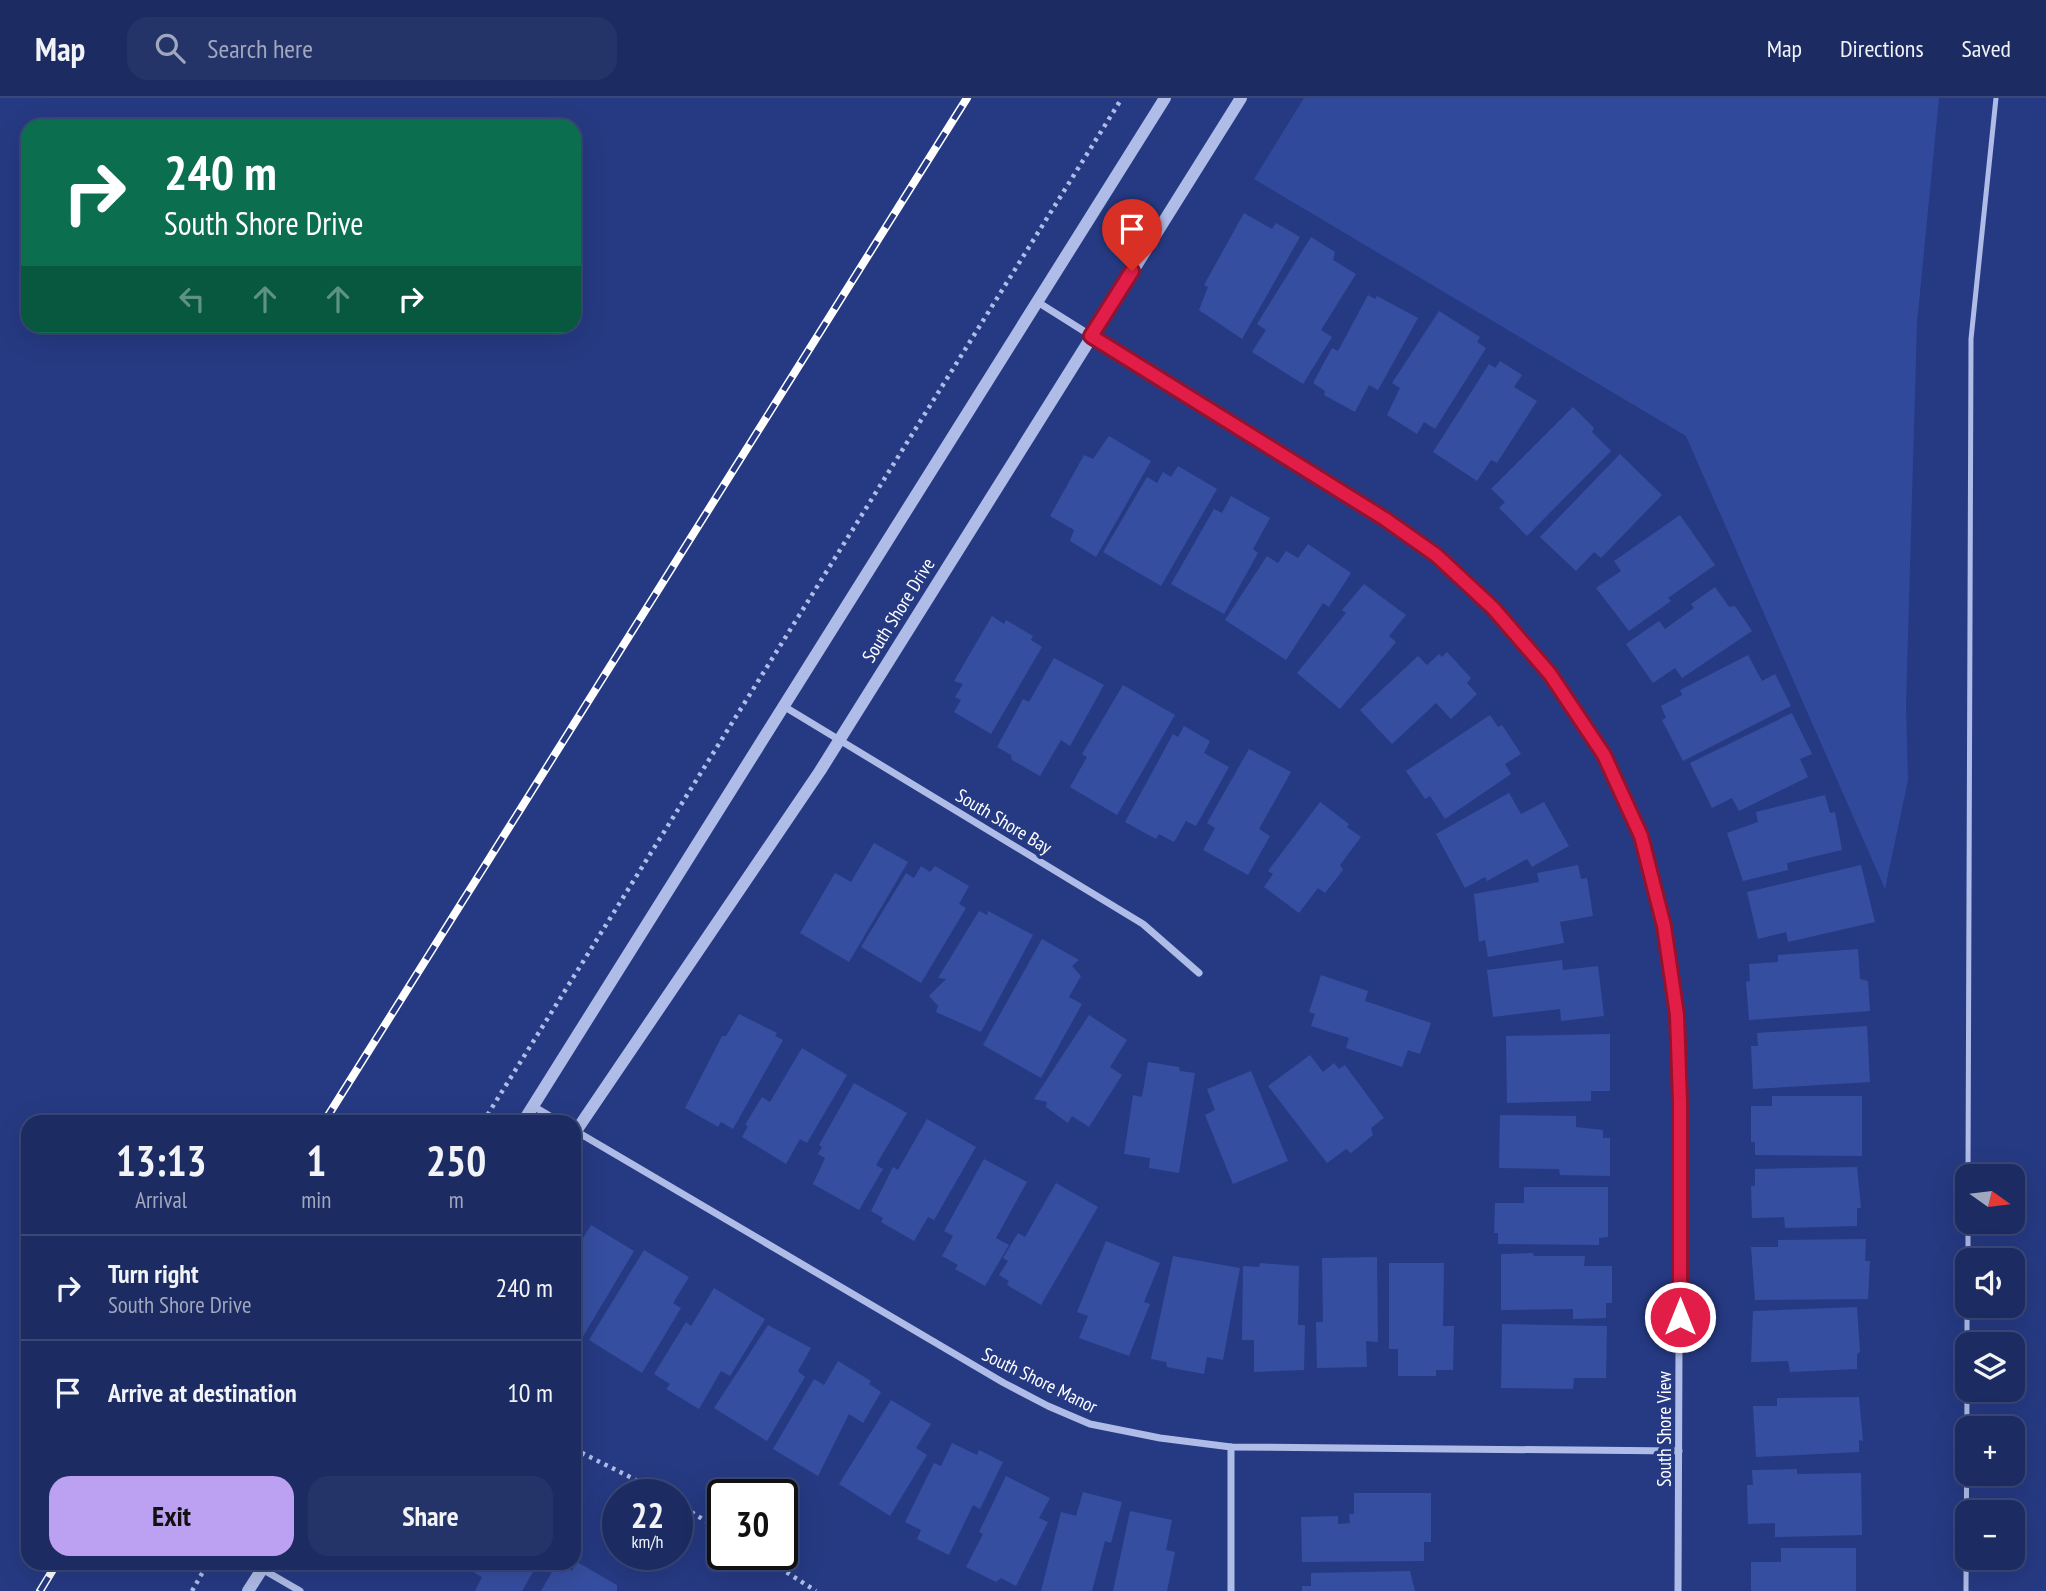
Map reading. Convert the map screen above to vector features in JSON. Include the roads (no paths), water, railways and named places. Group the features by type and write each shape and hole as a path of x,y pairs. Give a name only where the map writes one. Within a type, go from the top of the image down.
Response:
{"street":[{"path":"527,1115 1165,98"},
{"name":"South Shore Drive","path":"581,1123 840,740 1241,98"},
{"name":"South Shore View","path":"1036,300 1385,519 1436,555 1493,608 1550,674 1604,755 1641,836 1664,926 1677,1015 1680,1102 1678,1591"},
{"name":"South Shore Bay","path":"785,707 1143,923 1199,973"},
{"path":"533,1106 548,1115"},
{"name":"South Shore Manor","path":"581,1136 1004,1383 1090,1424 1160,1438 1231,1447 1679,1451"},
{"path":"1231,1447 1231,1591"},
{"path":"248,1591 261,1570"},
{"path":"270,1570 300,1591"}],"lane":[{"path":"1968,1164 1971,339 1996,98"},
{"path":"1966,1591 1967,1402"}],"railway":[{"path":"328,1115 967,98"},
{"path":"40,1591 53,1570"}]}
